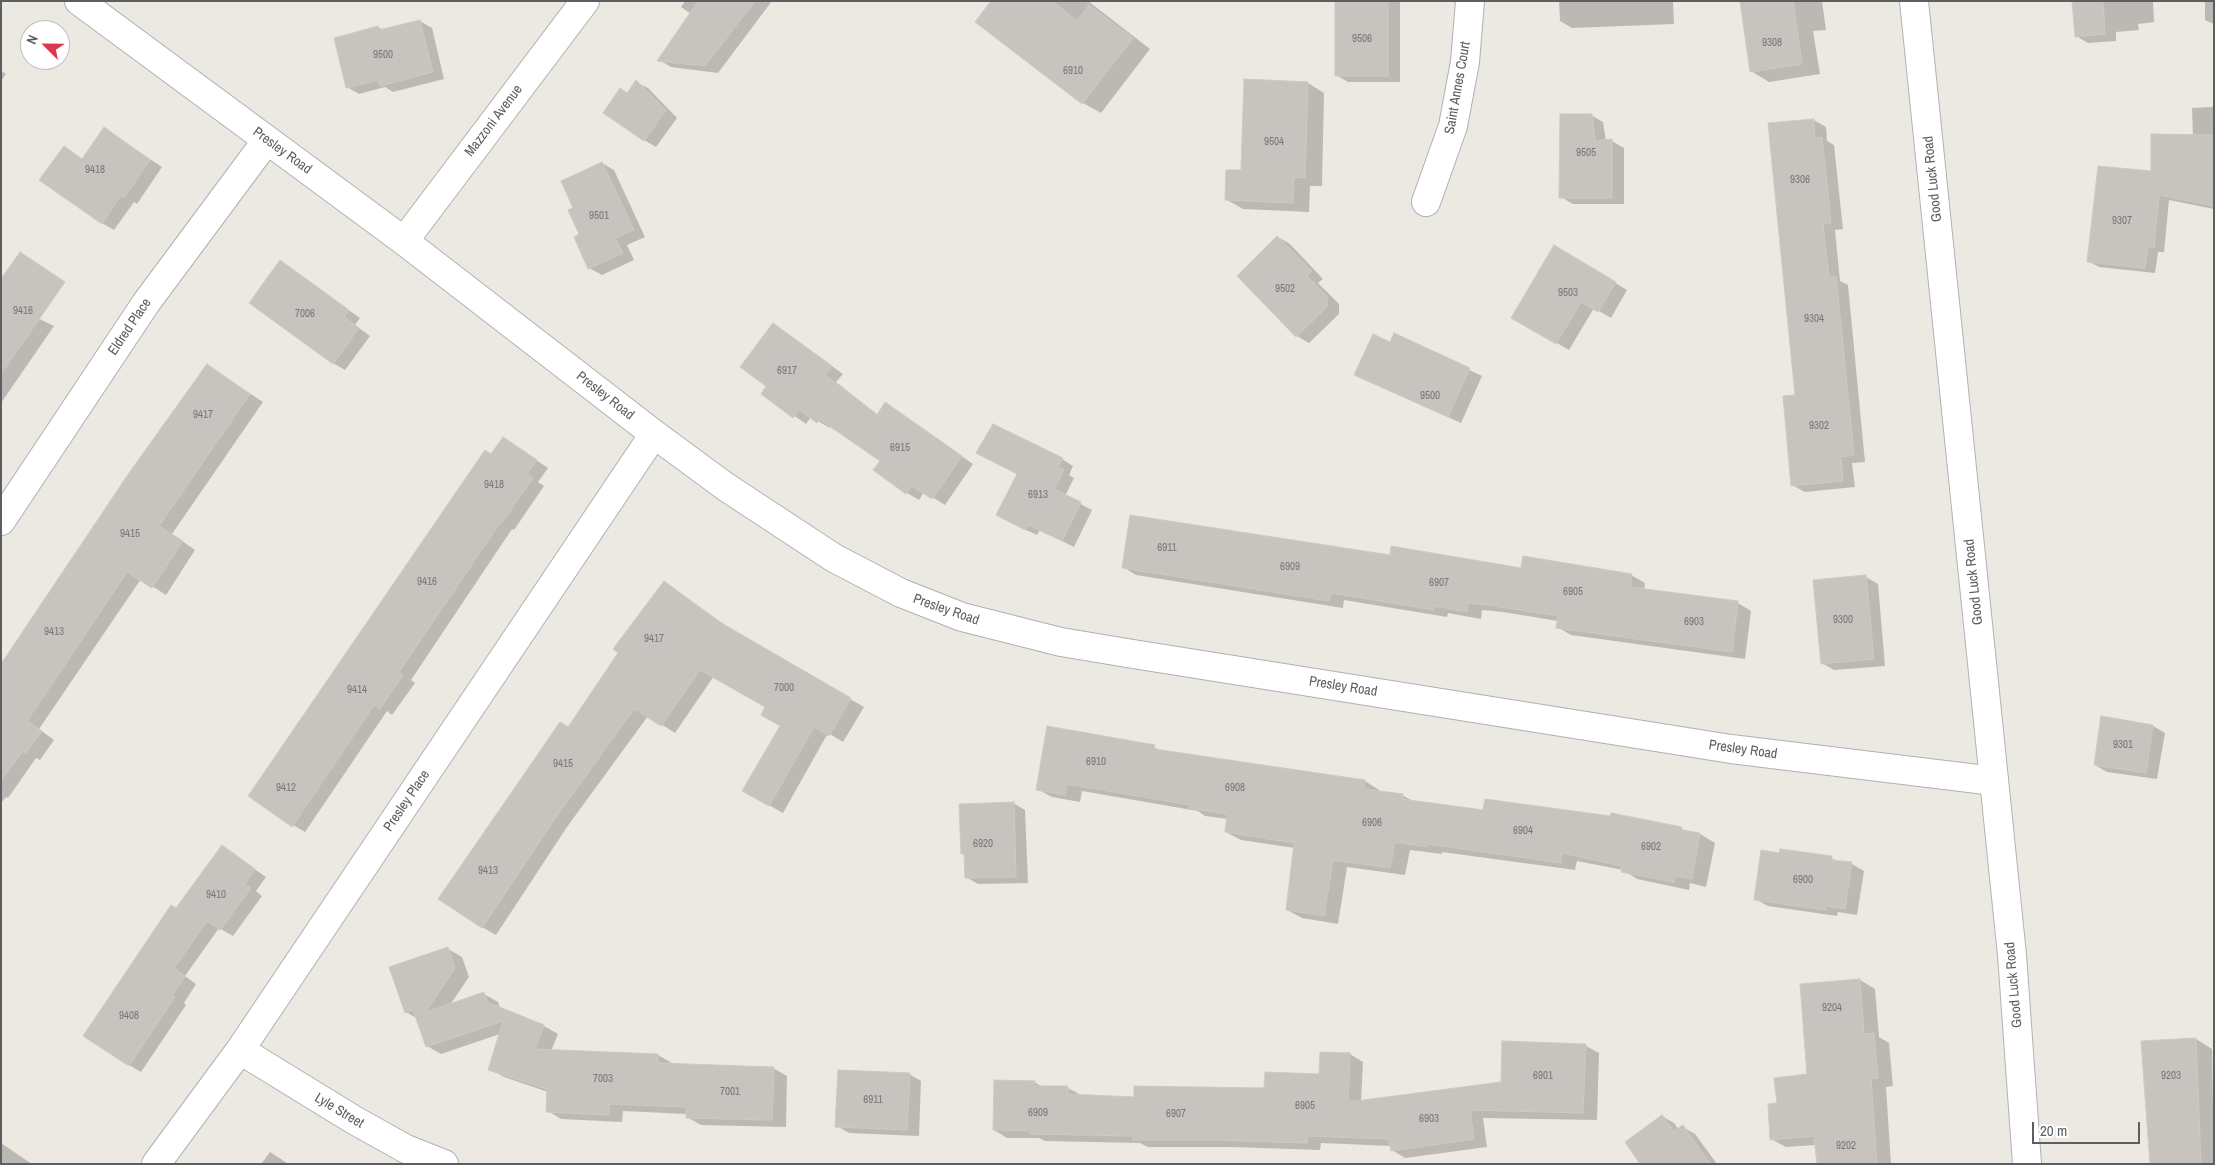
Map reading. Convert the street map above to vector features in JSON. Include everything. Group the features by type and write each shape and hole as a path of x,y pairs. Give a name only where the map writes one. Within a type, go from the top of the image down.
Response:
{"street":[{"name":"Presley Road","path":"79,1 404,241 654,434 726,487 834,558 901,594 962,618 1061,642 1730,748 1994,781"},
{"name":"Mazzoni Avenue","path":"404,241 585,1"},
{"name":"Saint Annes Court","path":"1426,202 1453,126 1465,62 1470,1"},
{"name":"Good Luck Road","path":"1914,1 2012,955 2027,1164"},
{"name":"Eldred Place","path":"1,521 146,303 268,140"},
{"name":"Presley Place","path":"156,1164 240,1050 654,434"},
{"name":"Lyle Street","path":"240,1050 363,1125 406,1149 444,1164"}],"building":[{"path":"698,1 755,1 705,66 657,61"},
{"path":"991,1 1052,1 1077,21 1089,5 1133,38 1082,104 975,22"},
{"path":"1335,1 1388,1 1388,76 1335,76"},
{"path":"1740,1 1793,1 1802,64 1750,72"},
{"path":"2072,1 2103,1 2105,34 2075,37"},
{"path":"420,20 433,72 380,86 378,80 346,88 334,38 378,26 379,30"},
{"path":"1244,79 1308,82 1305,178 1294,177 1293,203 1225,200 1226,170 1241,170"},
{"path":"636,80 666,110 644,141 603,113 620,88 627,93"},
{"path":"1560,114 1592,114 1595,141 1612,139 1612,198 1559,198"},
{"path":"1814,119 1815,138 1822,137 1831,223 1823,224 1829,277 1836,277 1854,455 1841,457 1843,481 1791,486 1783,396 1795,395 1768,123"},
{"path":"104,127 150,160 124,198 121,195 102,224 39,180 64,146 82,159"},
{"path":"2151,134 2214,135 2214,206 2159,195 2154,247 2148,247 2145,268 2087,262 2098,166 2151,171"},
{"path":"602,162 634,230 615,238 623,253 588,269 574,237 579,234 568,210 573,208 561,181"},
{"path":"1277,236 1312,271 1307,276 1327,296 1327,307 1296,337 1237,276"},
{"path":"1554,245 1616,282 1598,312 1581,302 1556,344 1511,318"},
{"path":"20,252 65,282 1,374 1,279"},
{"path":"280,260 349,310 344,317 359,328 333,364 249,303"},
{"path":"773,323 832,366 825,375 877,415 885,402 962,456 932,499 912,486 906,494 873,470 880,461 819,419 817,423 800,410 793,418 761,394 766,386 740,367"},
{"path":"1394,333 1470,368 1448,417 1354,375 1373,334 1390,342"},
{"path":"207,364 250,394 159,526 183,541 152,588 127,572 27,721 42,731 26,753 23,751 1,781 1,664 129,473"},
{"path":"993,424 1063,458 1058,467 1064,470 1054,489 1081,502 1062,541 1028,525 1025,530 996,515 1017,474 976,453"},
{"path":"503,437 537,460 527,474 533,478 500,523 399,672 403,675 380,709 374,705 292,827 248,796 485,450 491,454"},
{"path":"1130,515 1390,555 1391,546 1521,568 1523,556 1632,574 1630,587 1738,601 1732,652 1556,628 1558,616 1488,605 1468,603 1467,612 1434,606 1434,610 1331,593 1329,601 1122,568"},
{"path":"1866,575 1874,659 1821,664 1813,580"},
{"path":"664,581 718,621 851,698 829,736 814,727 769,806 742,791 780,726 761,715 765,707 700,670 661,726 634,709 554,820 482,928 438,899 560,722 568,727 618,653 613,649"},
{"path":"2101,716 2153,725 2146,773 2094,765"},
{"path":"1047,726 1155,745 1154,749 1365,780 1364,789 1403,794 1402,799 1483,810 1485,799 1610,816 1611,813 1682,827 1681,830 1700,833 1692,879 1675,876 1674,882 1621,872 1622,866 1562,853 1561,863 1428,844 1427,847 1395,842 1390,868 1333,860 1324,916 1286,910 1294,843 1225,832 1227,814 1189,808 1190,805 1067,784 1065,795 1036,790"},
{"path":"1014,802 1016,877 965,878 964,854 961,854 959,804"},
{"path":"222,845 255,869 245,884 251,888 220,930 207,921 174,968 185,976 172,995 175,997 129,1066 83,1036 171,905 176,908"},
{"path":"1780,849 1832,856 1831,860 1852,862 1845,909 1826,906 1825,910 1754,900 1761,850 1779,853"},
{"path":"448,947 455,968 426,1012 484,992 487,1002 544,1025 535,1049 658,1054 658,1063 774,1067 772,1120 686,1118 686,1107 609,1104 609,1115 546,1112 547,1089 488,1070 503,1021 426,1047 413,1010 405,1013 389,967"},
{"path":"1860,979 1864,1034 1874,1033 1878,1078 1871,1079 1877,1164 1817,1164 1814,1136 1770,1140 1768,1104 1777,1103 1774,1078 1807,1074 1800,984"},
{"path":"2196,1038 2201,1164 2150,1164 2141,1041"},
{"path":"1502,1041 1586,1044 1583,1113 1470,1110 1474,1139 1391,1151 1389,1139 1307,1136 1307,1143 1133,1140 1133,1136 1030,1134 1030,1131 993,1130 994,1080 1035,1081 1034,1086 1068,1086 1068,1094 1134,1097 1134,1086 1264,1088 1265,1072 1319,1074 1320,1052 1350,1053 1348,1102 1501,1082"},
{"path":"838,1070 910,1073 907,1130 835,1127"},
{"path":"1662,1115 1674,1131 1683,1125 1710,1164 1640,1164 1625,1142"}]}
